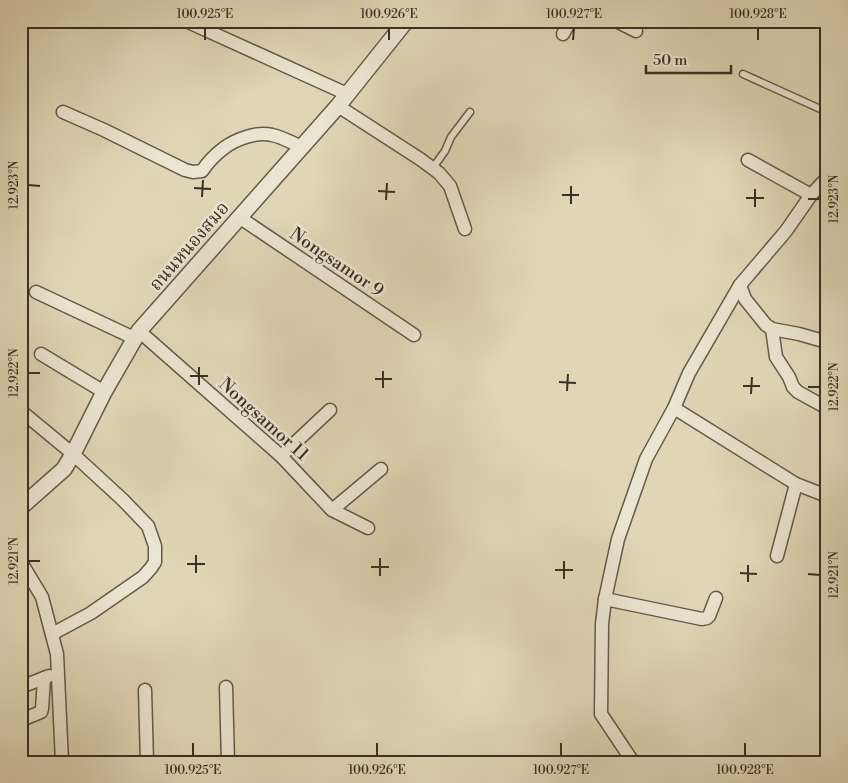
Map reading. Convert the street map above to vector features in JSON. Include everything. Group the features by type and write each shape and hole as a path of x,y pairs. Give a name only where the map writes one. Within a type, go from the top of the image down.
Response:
{"street":[{"path":"186,21 343,100 439,173 450,186 465,229"},
{"name":"ถนนหนองสมอ","path":"21,507 64,470 104,392 137,335 343,100 406,21"},
{"path":"563,34 570,21"},
{"path":"616,21 636,32"},
{"path":"64,112 185,170 193,172 202,170 224,148 260,133 273,135 302,147"},
{"path":"748,160 812,195"},
{"path":"633,762 602,714 602,624 605,599 618,539 642,468 674,408 689,373 740,285 786,231 827,178"},
{"name":"Nongsamor 9","path":"239,217 414,335"},
{"path":"740,285 745,299 766,325 772,329 827,342"},
{"name":"Nongsamor 11","path":"36,292 137,335 281,456 332,510 368,528"},
{"path":"772,329 776,357 793,387 798,392 827,408"},
{"path":"41,354 104,392"},
{"path":"674,408 796,484 827,496"},
{"path":"281,456 330,410"},
{"path":"21,411 73,454 123,500 148,526 155,546 155,562 143,577 91,613 52,634"},
{"path":"332,510 381,469"},
{"path":"777,556 796,484"},
{"path":"21,562 42,597 57,654 62,762"},
{"path":"605,599 702,619 709,616 716,598"},
{"path":"21,687 58,673"},
{"path":"21,720 41,712 44,678"},
{"path":"226,688 228,762"},
{"path":"145,690 147,762"}],"lane":[{"path":"743,74 827,112"},
{"path":"432,168 445,151 451,137 470,112"}]}
